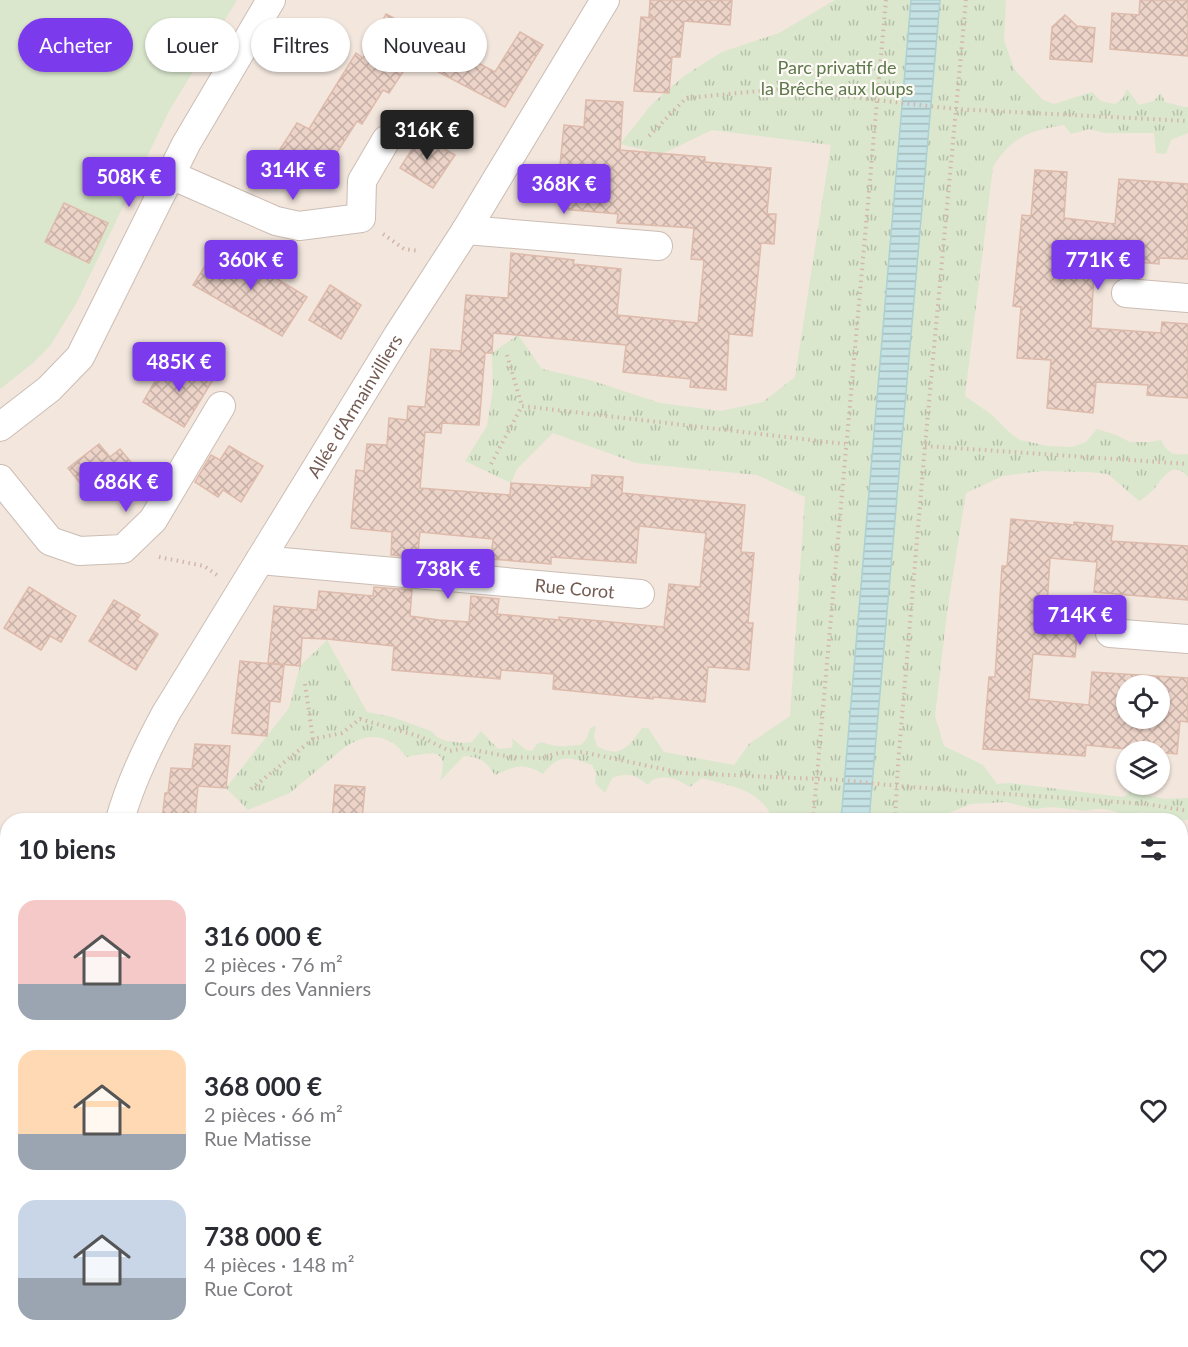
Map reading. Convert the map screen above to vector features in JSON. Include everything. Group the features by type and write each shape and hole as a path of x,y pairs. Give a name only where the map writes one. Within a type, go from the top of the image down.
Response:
{"street":[{"path":"0,427 49,389 80,357 204,111 271,0"},
{"name":"Allée d'Armainvilliers","path":"122,813 151,741 605,0"},
{"path":"171,175 276,221 299,226 361,218 362,181 386,140"},
{"path":"466,230 658,246"},
{"path":"1126,293 1188,298"},
{"path":"0,479 50,541 78,550 123,549 153,520 221,406"},
{"name":"Rue Corot","path":"260,560 640,594"},
{"path":"1110,633 1188,639"}],"path":[{"path":"814,813 886,0"},
{"path":"896,813 925,446 966,0"},
{"path":"649,136 686,98 781,89 955,109 1188,121"},
{"path":"361,218 404,249 450,255"},
{"path":"490,465 522,406 507,354"},
{"path":"522,406 845,444"},
{"path":"925,446 1188,464"},
{"path":"123,549 204,566 242,591"},
{"path":"305,684 313,739"},
{"path":"251,789 313,739 342,733 360,719 421,737 450,751 464,748 511,757 538,758 559,753 582,752 682,773 842,780 1146,804 1188,811"}],"shaded area":[{"path":"0,0 1188,0 1188,813 0,813"}],"green space":[{"path":"0,0 237,0 226,18 145,18 145,72 193,72 170,109 77,302 50,346 33,363 0,389"},
{"name":"Parc privatif de la Brêche aux loups","path":"835,0 911,0 842,813 770,813 753,795 733,786 701,778 690,787 671,778 657,778 648,785 635,776 623,775 612,778 605,793 595,783 596,774 592,765 571,759 554,763 543,774 530,768 519,767 495,775 482,761 464,756 440,781 443,762 437,754 406,757 393,743 378,737 362,739 345,747 290,793 248,810 226,788 289,708 300,666 327,640 367,712 392,717 431,731 446,741 472,742 481,731 498,749 511,748 512,738 526,750 532,751 537,744 542,742 556,746 581,745 587,738 590,728 596,726 594,736 597,746 612,752 623,749 642,728 648,728 664,752 734,765 749,744 790,716 805,497 757,475 636,463 553,433 517,469 511,483 465,461 487,426 493,389 492,353 518,335 542,369 590,380 660,403 721,411 763,402 795,377 831,145 712,130 662,154 620,144 651,105 684,76 722,52 779,33"},
{"name":"Parc privatif de la Brêche aux loups","path":"940,0 1006,0 1004,40 1014,69 1043,100 1054,104 1092,92 1101,101 1115,104 1123,98 1127,89 1139,105 1154,101 1161,93 1165,102 1188,107 1188,133 1171,140 1166,154 1156,153 1154,133 1105,133 1089,129 1071,134 1064,125 1032,133 1007,148 993,167 965,396 992,415 1020,440 1048,446 1072,447 1086,442 1097,429 1130,442 1161,440 1172,453 1188,454 1188,477 1182,471 1172,470 1139,501 1108,474 1088,472 1042,471 1003,476 966,493 947,612 935,716 944,746 983,765 997,784 1010,783 1122,797 1146,795 1165,799 1188,798 1188,813 1118,813 1105,809 1087,811 1052,807 1034,809 1006,802 971,804 949,813 870,813"}],"water":[{"path":"911,0 940,0 870,813 842,813"}],"building":[{"path":"650,0 732,0 730,25 684,21 680,57 672,57 669,93 634,91 641,17 656,18 649,17"},
{"path":"1140,0 1188,0 1188,56 1110,49 1112,13 1139,15"},
{"path":"1065,15 1077,26 1095,28 1092,62 1050,59 1052,27"},
{"path":"520,32 543,45 505,107 439,72 487,72 487,68 495,72"},
{"path":"356,53 362,57 362,72 403,72 389,93 383,90 362,124 357,121 331,162 326,158 314,177 277,154 297,123 309,129 344,72 350,72 350,63"},
{"path":"586,100 623,102 620,150 705,157 705,162 771,168 767,214 776,214 774,244 761,243 752,336 729,334 726,390 690,387 691,379 623,372 626,345 493,333 492,353 485,353 479,425 442,423 441,433 425,432 420,488 510,495 511,483 591,488 592,475 623,477 622,493 745,505 741,552 754,553 748,623 753,623 749,670 708,667 705,702 553,689 554,674 501,670 500,679 392,670 394,646 327,639 302,638 300,666 268,663 274,606 317,610 319,591 373,596 374,587 412,590 410,616 439,620 469,622 471,596 499,599 497,614 559,620 559,617 664,627 669,584 700,587 706,533 639,526 636,563 551,557 551,564 491,559 493,539 420,532 418,552 415,557 391,555 392,532 351,528 356,470 364,471 367,444 387,445 389,418 407,420 408,406 425,407 431,349 461,351 466,295 508,298 511,253 574,260 573,264 621,269 617,315 698,323 704,260 691,259 694,228 617,223 618,214 562,209 566,165 560,165 564,125 584,127"},
{"path":"421,135 455,155 433,188 400,168"},
{"path":"1035,170 1067,172 1064,218 1115,224 1119,179 1188,184 1188,259 1159,258 1159,264 1101,259 1099,272 1094,272 1091,328 1161,333 1162,322 1188,324 1188,398 1147,395 1148,385 1096,382 1093,413 1047,408 1051,360 1017,358 1021,307 1013,306 1022,215 1031,216"},
{"path":"64,203 108,223 89,263 45,242"},
{"path":"216,249 235,260 238,255 307,297 282,336 193,285"},
{"path":"330,285 361,305 341,339 309,320"},
{"path":"188,362 214,378 184,427 143,402 162,369 178,378"},
{"path":"99,444 110,457 120,449 140,473 116,492 112,486 94,500 68,468"},
{"path":"229,446 263,466 241,502 223,490 218,497 195,482 211,455 220,460"},
{"path":"1011,519 1113,526 1111,541 1188,546 1188,600 1094,592 1097,562 1050,558 1047,607 1080,609 1075,657 1033,654 1029,699 1089,705 1092,672 1140,675 1116,675 1116,729 1170,729 1170,677 1188,678 1188,722 1180,721 1177,754 1170,753 1170,741 1116,741 1116,748 1086,745 1085,756 983,749 989,677 995,677 1002,566 1007,566"},
{"path":"29,587 76,616 61,642 50,636 41,650 4,628"},
{"path":"114,600 140,615 137,620 158,634 136,670 89,641"},
{"path":"240,661 284,665 280,702 270,701 267,736 232,733"},
{"path":"195,744 230,746 226,788 198,786 195,813 163,813 171,768 192,769"},
{"path":"335,785 365,787 363,813 333,813"}]}
